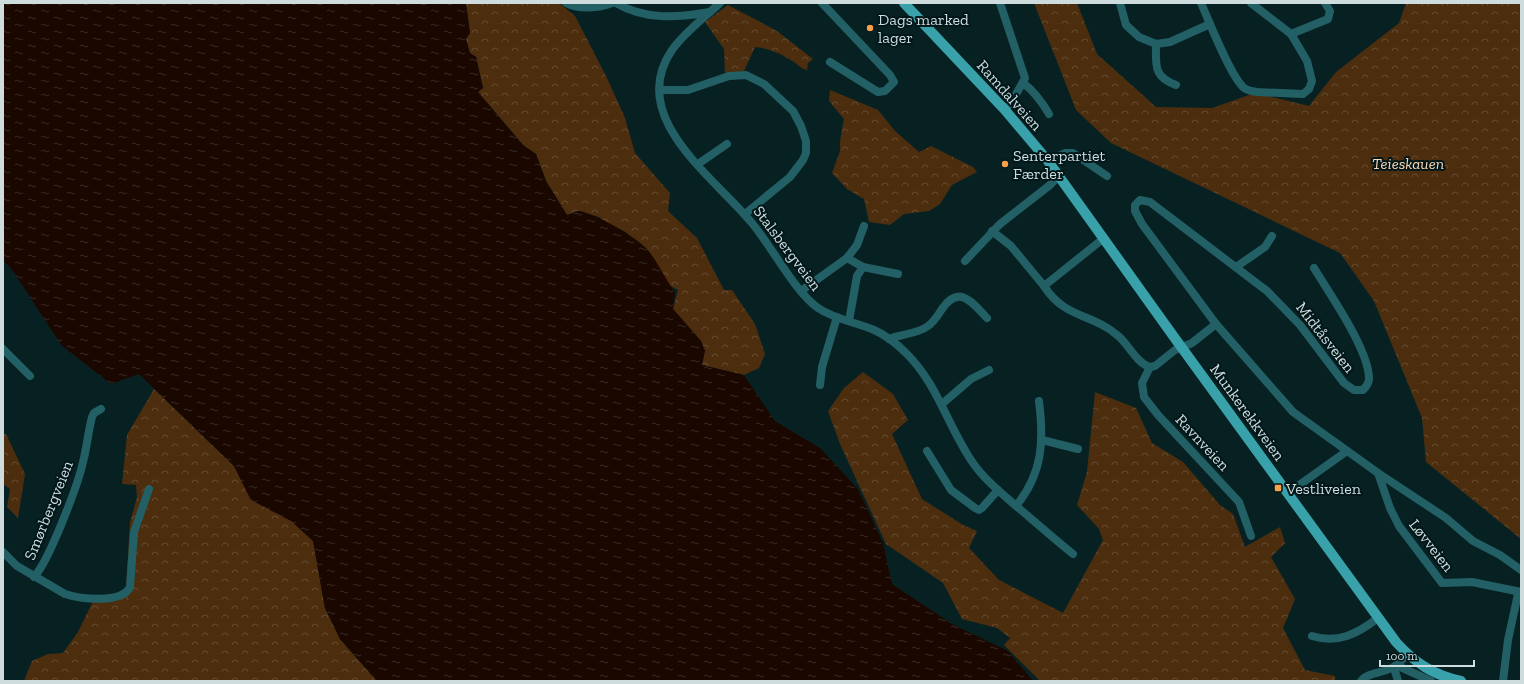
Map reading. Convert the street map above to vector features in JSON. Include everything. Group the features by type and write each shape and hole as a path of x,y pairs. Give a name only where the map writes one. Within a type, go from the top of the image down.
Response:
{"main road":[{"name":"Ramdalveien","path":"904,3 1005,110 1059,175"},
{"name":"Munkerekkveien","path":"1059,175 1378,618 1408,655 1429,671 1462,681"}],"street":[{"path":"566,3 585,8 612,3"},
{"path":"616,3 626,9 664,17 711,11"},
{"name":"Stalsbergveien","path":"720,3 686,34 671,51 662,71 660,90 661,108 667,124 675,138 745,214 801,291 818,308 837,317 876,330 889,338 916,364 932,386 961,444 973,464 998,490 1072,554"},
{"path":"822,3 890,75 894,82 885,91 878,92 830,62"},
{"path":"1000,3 1025,75 1023,83 1005,110"},
{"path":"1120,3 1126,25 1139,37 1156,44 1170,42 1210,24"},
{"path":"1201,3 1239,83 1249,91 1303,94 1310,89 1312,81 1307,61 1291,34 1251,3"},
{"path":"1291,34 1328,19 1330,11 1325,3"},
{"path":"1156,44 1157,70 1166,82 1176,85"},
{"path":"660,90 688,90 729,76 746,75 764,84 793,111 801,126 806,141 806,153 803,160 790,177 745,214"},
{"path":"1023,83 1030,87 1049,114"},
{"path":"698,164 727,144"},
{"path":"1048,161 1065,153 1073,153 1107,176"},
{"path":"965,262 992,231 1059,175"},
{"name":"Midtåsveien","path":"1216,324 1142,224 1134,209 1136,203 1145,200 1150,202 1268,291 1287,310 1347,386 1354,390 1363,390 1367,386 1369,378 1362,354 1348,325 1314,268"},
{"path":"801,291 847,258 857,245 864,226"},
{"path":"992,231 1011,246 1061,307 1115,332 1142,362 1150,367 1155,366 1182,347 1192,343 1216,324 1288,407 1378,473 1446,518 1473,541 1500,555 1521,570"},
{"path":"1236,267 1265,247 1272,236"},
{"path":"1044,286 1104,238"},
{"path":"847,258 863,267 898,274"},
{"path":"849,321 857,276 863,267"},
{"path":"889,338 925,328 936,319 949,299 955,296 967,298 987,318"},
{"path":"820,386 822,367 837,317"},
{"path":"3,350 30,376"},
{"name":"Ravnveien","path":"1150,367 1142,383 1144,397 1158,415 1239,502 1251,536"},
{"path":"942,404 974,377 989,370"},
{"path":"1016,506 1033,480 1042,440 1039,401"},
{"name":"Smørbergveien","path":"34,576 41,566 54,539 80,473 92,417 94,413 101,409"},
{"path":"1042,440 1078,449"},
{"path":"927,451 951,490 975,508 979,510 982,508 998,490"},
{"path":"1288,493 1347,451"},
{"name":"Løvveien","path":"1378,473 1390,508 1399,526 1442,583 1472,582 1519,593"},
{"name":"Smørbergveien","path":"3,552 13,564 72,597 99,599 122,596 127,592 132,579 134,532 149,489"},
{"path":"1503,681 1508,640 1519,593"},
{"path":"1312,636 1328,640 1340,640 1378,618"},
{"path":"1361,681 1364,677 1392,669 1408,655"},
{"path":"1396,665 1395,668 1398,681"},
{"path":"1396,665 1431,681"}],"green space":[{"path":"559,3 575,16 607,78 625,118 635,153 670,193 668,211 697,238 724,290 732,290 755,324 765,354 759,368 744,375 702,365 705,351 701,341 673,309 678,290 669,285 657,265 626,232 605,222 599,217 578,211 567,215 546,181 536,154 523,145 478,92 483,88 476,57 470,53 466,39 470,33 466,4"},
{"name":"Teieskauen","path":"1034,3 1077,3 1097,54 1156,107 1212,108 1255,93 1309,106 1336,72 1399,23 1406,3 1521,3 1521,539 1426,462 1422,418 1374,301 1340,253 1111,143 1076,110"},
{"path":"728,5 777,31 813,59 808,63 807,70 780,54 755,47 744,71 725,74 724,49 705,22"},
{"path":"830,90 878,110 895,131 919,152 931,146 973,167 977,172 952,185 940,204 929,211 904,214 890,225 869,222 864,199 847,189 832,173 840,151 840,141 844,119 829,101"},
{"path":"863,372 893,394 908,420 892,434 922,499 963,525 977,531 969,548 999,580 1063,613 1103,540 1099,529 1077,505 1087,472 1095,392 1136,408 1152,443 1183,462 1220,505 1233,514 1245,547 1280,527 1285,543 1271,557 1295,599 1283,628 1305,670 1335,676 1335,681 1040,681 1004,645 1010,638 997,628 962,619 943,583 886,544 840,444 828,411 844,388"},
{"path":"154,389 234,466 251,500 292,521 313,541 325,608 340,639 377,681 24,681 32,661 48,654 63,653 78,632 96,595 115,595 126,589 130,522 137,497 136,485 122,484 127,435"},
{"path":"3,434 6,434 25,474 18,518 7,507 10,489 3,484"}],"water":[{"path":"3,3 466,4 470,33 466,39 470,53 476,57 483,88 478,92 523,145 536,154 546,181 567,215 579,211 595,216 624,232 646,248 675,292 673,309 701,341 705,351 702,365 744,375 775,421 820,448 858,489 883,543 892,584 952,624 1008,651 1033,681 377,681 340,639 325,608 313,541 291,521 251,500 234,466 139,374 111,384 61,345 13,271 3,260"}],"place":[{"name":"Dags marked lager","path":"870,28"},
{"name":"Senterpartiet Færder","path":"1005,164"},
{"name":"Vestliveien","path":"1278,488"}]}
